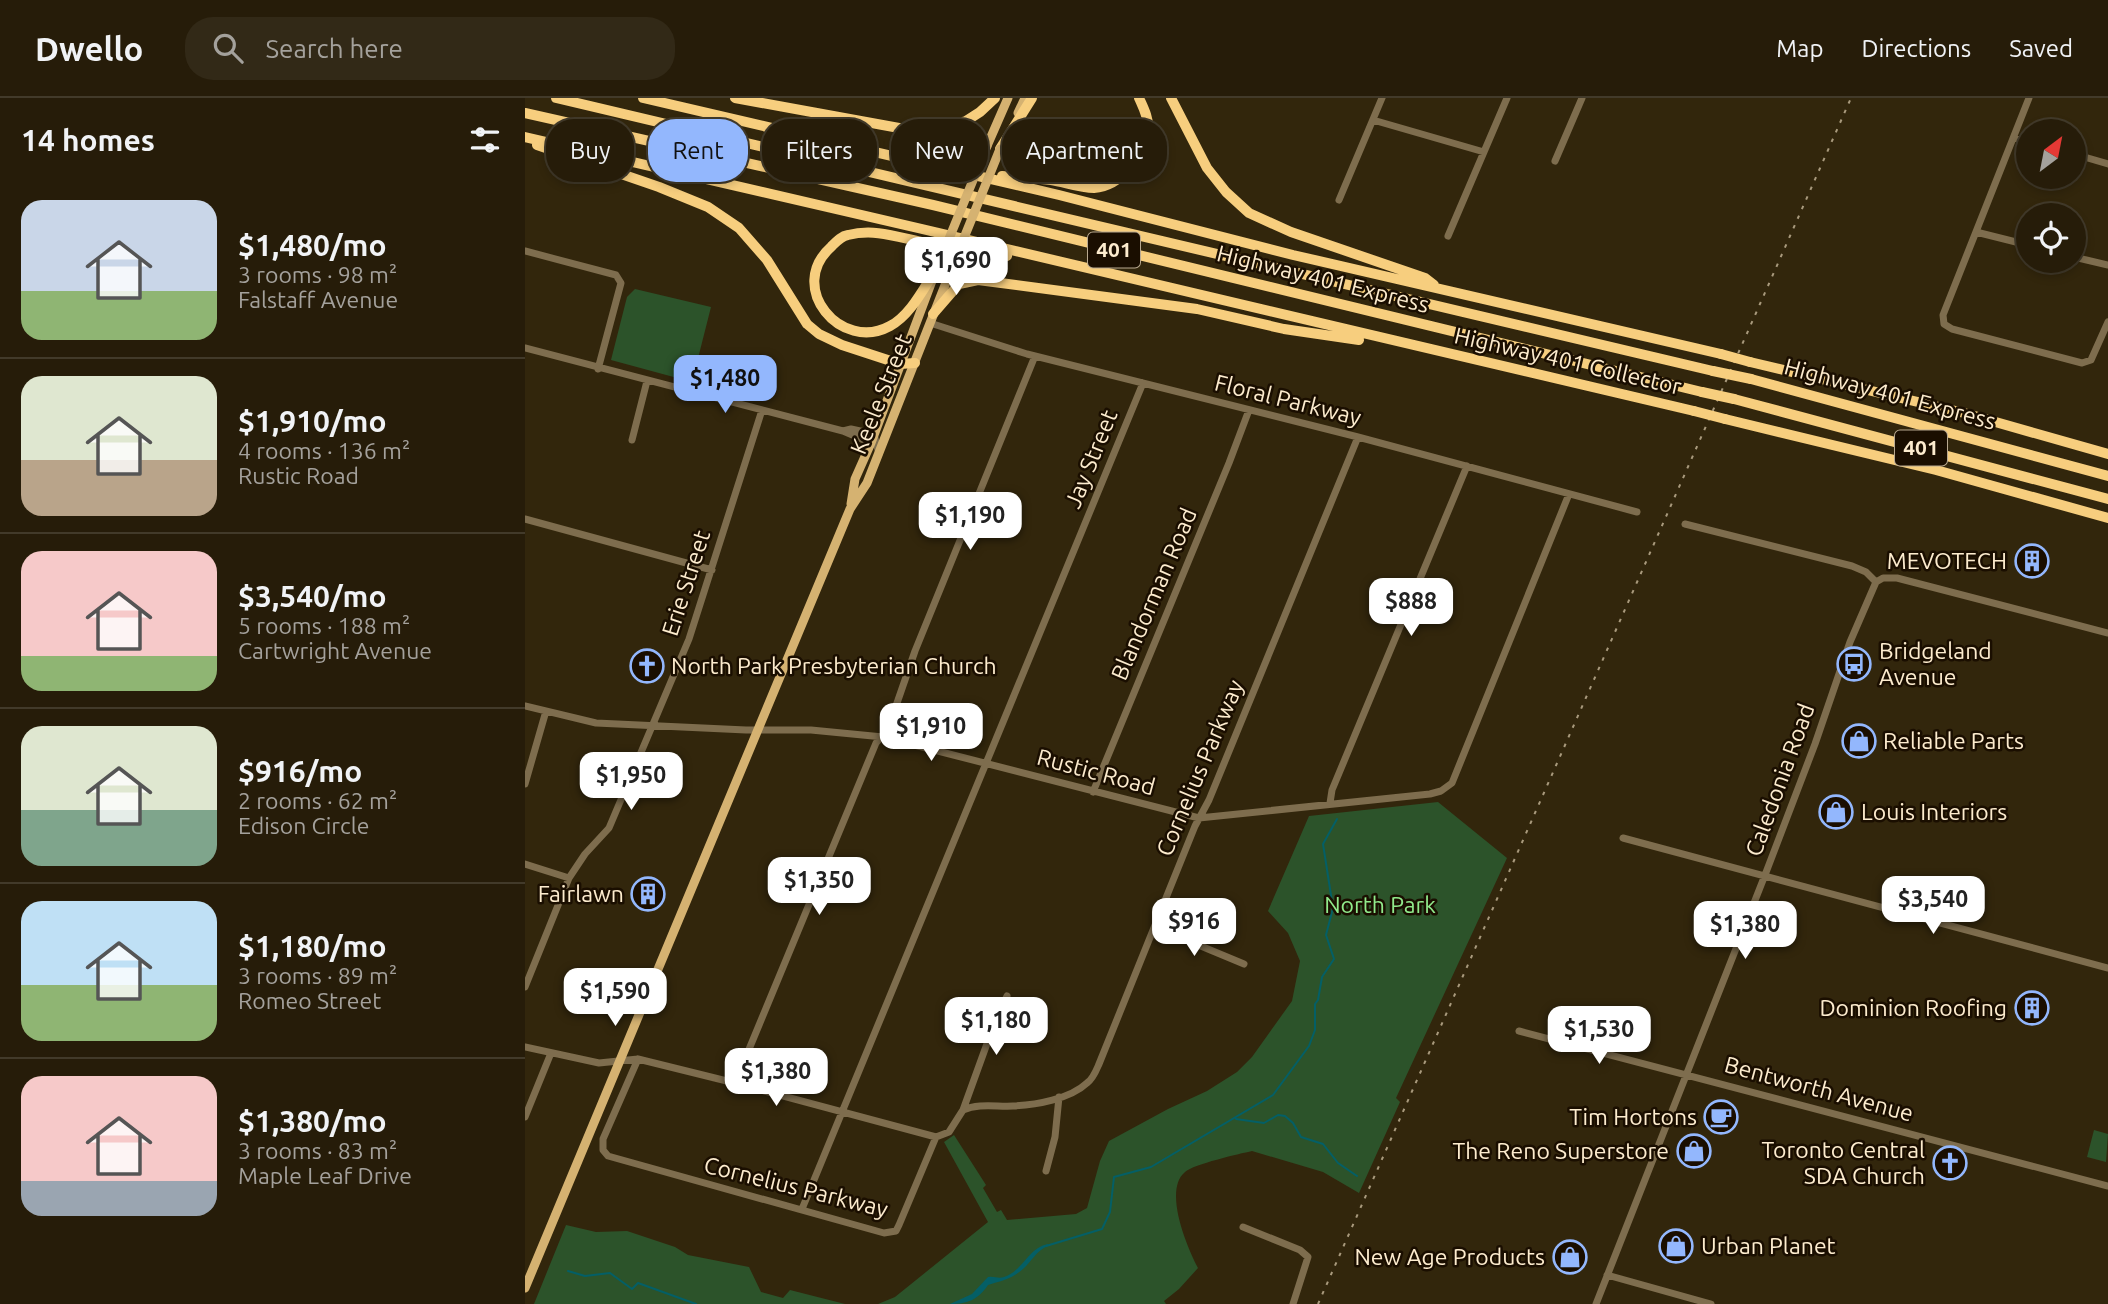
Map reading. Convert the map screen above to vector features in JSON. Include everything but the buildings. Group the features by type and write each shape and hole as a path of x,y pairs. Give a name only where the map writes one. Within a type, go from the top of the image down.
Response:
{"highway":[{"name":"Highway 401 Express","path":"556,98 1751,379 2108,476"},
{"name":"Highway 401 Collector","path":"643,98 891,156"},
{"path":"735,98 910,130 943,128 965,121 995,98"},
{"path":"1000,149 1032,98"},
{"path":"988,175 1047,180 1094,188 1115,180 1132,167 1142,152 1148,129 1147,117 1139,98"},
{"path":"1171,98 1207,168 1226,192 1249,213 1291,232 1425,278 1439,289"},
{"name":"Highway 401 Express","path":"525,113 933,205 1702,391 2108,499"},
{"name":"Highway 401 Collector","path":"525,138 1694,411 1937,470 2108,518"},
{"path":"525,138 543,148 659,187 708,207 739,228 767,260 807,324 819,334 842,345 900,364 915,363"},
{"name":"Highway 401 Collector","path":"988,178 1439,289 1964,413 2108,454"},
{"path":"937,268 899,319 890,326 871,333 854,331 836,322 823,311 815,291 816,268 827,250 844,235 864,232 880,232 928,243 1083,268"},
{"path":"931,318 959,284 978,280 1197,309 1284,329 1430,351"}],"main road":[{"name":"Keele Street","path":"850,509 855,479 937,268 1008,98"},
{"name":"Keele Street","path":"525,1288 850,509 867,483 1000,149 1025,98"}],"street":[{"path":"1339,200 1382,98"},
{"path":"1448,236 1507,98"},
{"path":"1555,161 1582,98"},
{"path":"2029,98 1943,315 1944,324 1952,329 2082,363 2091,360 2108,322"},
{"path":"1373,120 1484,152"},
{"path":"2086,158 2108,164"},
{"path":"1976,232 2016,242"},
{"path":"525,251 617,275 621,284 598,369"},
{"path":"2086,260 2108,265"},
{"name":"Floral Parkway","path":"931,318 1035,356 1358,437 1637,512"},
{"path":"525,348 843,431 851,429 872,439 879,454"},
{"path":"735,1083 876,743 883,737 919,639 1035,356"},
{"path":"632,440 647,381"},
{"name":"Jay Street","path":"802,1209 1143,383"},
{"name":"Erie Street","path":"525,987 569,878 609,828 689,639 762,410"},
{"name":"Blandorman Road","path":"1093,792 1249,410"},
{"name":"Cornelius Parkway","path":"638,1059 603,1139 603,1150 608,1156 884,1233 896,1231 936,1137 949,1132 963,1110 982,1106 1016,1106 1059,1097 1074,1092 1087,1083 1093,1077 1358,437"},
{"path":"1330,803 1332,790 1467,466"},
{"name":"Rustic Road","path":"525,706 596,723 811,730 883,737 1199,818 1430,794 1450,786 1569,494"},
{"path":"525,519 712,570"},
{"path":"1685,524 1852,566 1866,572 1876,582 1883,578 1897,578 2108,633"},
{"name":"Caledonia Road","path":"1596,1304 1765,875 1850,642 1876,582"},
{"path":"525,784 546,711"},
{"path":"1623,838 2108,968"},
{"path":"525,864 569,878"},
{"path":"1155,927 1244,964"},
{"path":"963,1110 992,1028 1007,996"},
{"name":"Bentworth Avenue","path":"1519,1031 2108,1186"},
{"path":"525,1047 599,1063 638,1059 936,1137"},
{"path":"525,1117 551,1053"},
{"path":"1046,1171 1055,1137 1059,1097"},
{"path":"1243,1227 1300,1250 1308,1257 1293,1304"},
{"path":"1608,1275 1711,1304"}],"green space":[{"path":"635,289 711,307 692,382 611,360 627,297"},
{"name":"North Park","path":"1438,802 1507,858 1396,1098 1400,1102 1359,1193 1323,1172 1252,1151 1246,1152 1197,1166 1185,1172 1179,1180 1176,1192 1179,1219 1198,1268 1164,1301 1166,1304 878,1304 895,1297 988,1222 944,1142 954,1135 986,1185 983,1188 997,1212 1001,1210 1007,1220 1076,1214 1087,1208 1100,1161 1109,1141 1207,1091 1237,1072 1252,1057 1292,1001 1300,961 1288,933 1268,911 1309,816"},
{"path":"2094,1130 2108,1134 2106,1162 2087,1157"},
{"path":"566,1225 596,1232 627,1231 675,1247 688,1255 749,1267 761,1292 783,1298 790,1290 845,1304 534,1304"}],"water":[{"path":"1048,1244 1015,1275 988,1285 972,1300 950,1304 972,1294 988,1277 1002,1278 1011,1274 1035,1250"}],"waterway":[{"path":"1046,1246 1102,1229 1110,1212 1114,1177 1151,1167 1273,1095 1309,1046 1315,1030 1315,1004 1322,977 1334,959 1326,935 1333,908 1323,844 1337,819"},
{"path":"1236,1119 1264,1123 1278,1115 1285,1116 1293,1123 1301,1137 1323,1144 1338,1163 1357,1176"},
{"path":"568,1271 585,1276 610,1273 632,1289 638,1283 696,1304"}],"railway":[{"path":"1318,1304 1851,98"}],"place":[{"name":"MEVOTECH","path":"2032,561"},
{"name":"Bridgeland Avenue","path":"1854,664"},
{"name":"North Park Presbyterian Church","path":"647,666"},
{"name":"Reliable Parts","path":"1859,741"},
{"name":"Louis Interiors","path":"1836,812"},
{"name":"Fairlawn","path":"648,894"},
{"name":"Dominion Roofing","path":"2032,1008"},
{"name":"Tim Hortons","path":"1721,1117"},
{"name":"The Reno Superstore","path":"1694,1151"},
{"name":"Toronto Central SDA Church","path":"1950,1163"},
{"name":"Urban Planet","path":"1676,1246"},
{"name":"New Age Products","path":"1570,1257"}]}
